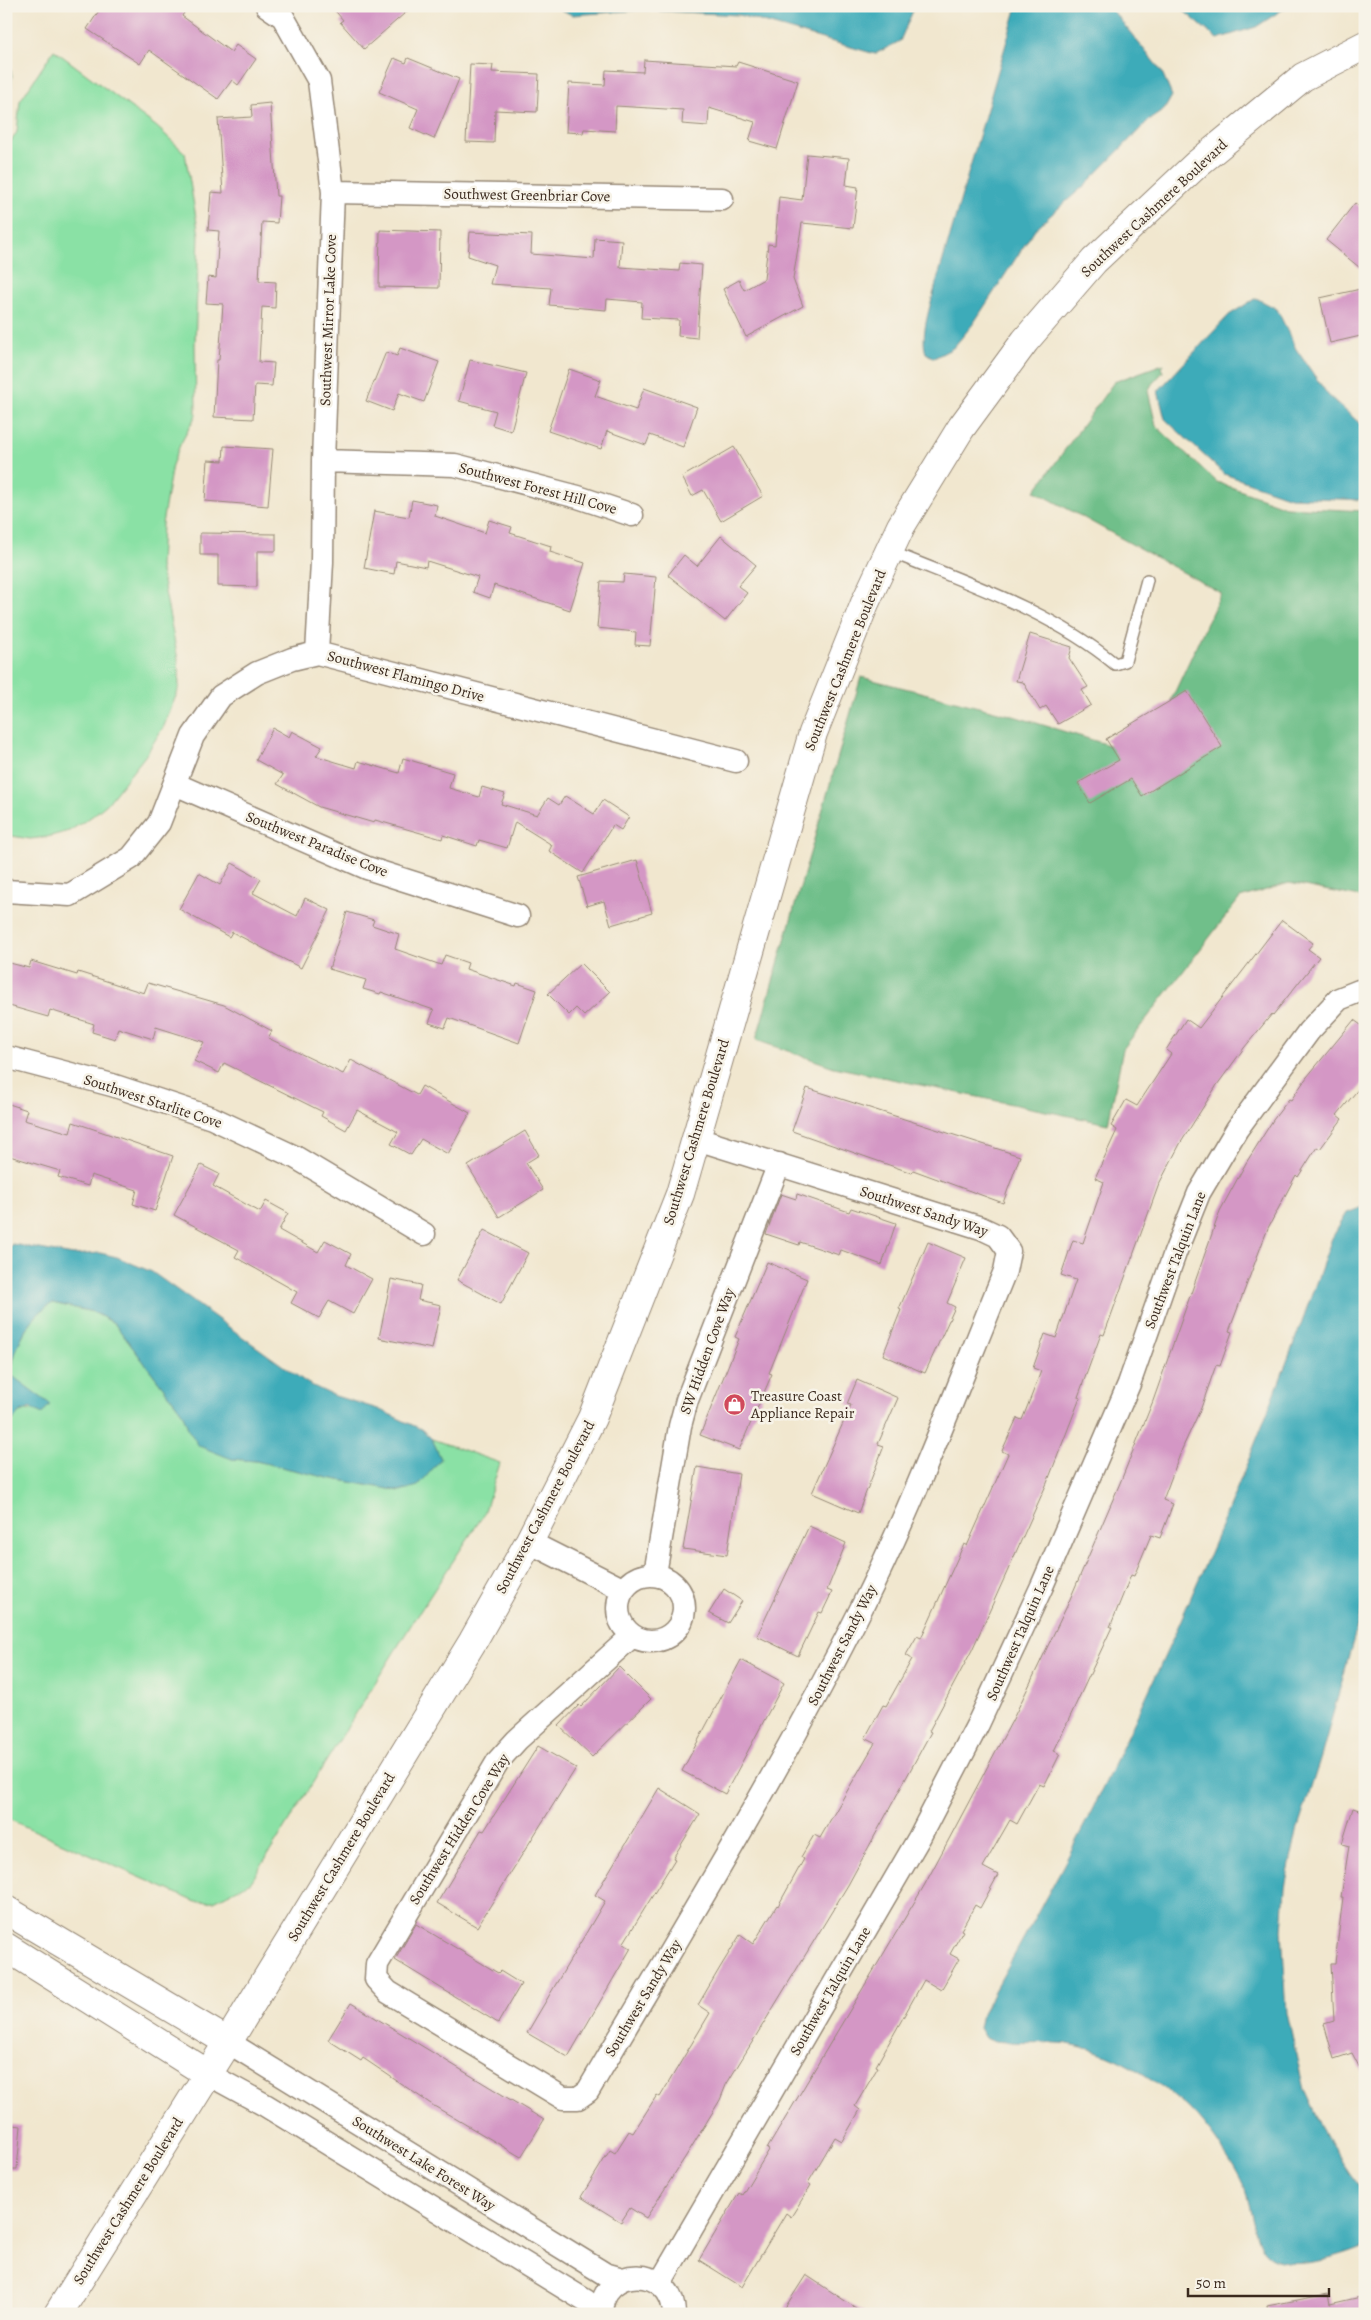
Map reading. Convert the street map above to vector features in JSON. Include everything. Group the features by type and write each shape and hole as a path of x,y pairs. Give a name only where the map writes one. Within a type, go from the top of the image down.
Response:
{"street":[{"name":"Southwest Mirror Lake Cove","path":"267,6 283,17 319,80 333,192 323,461 322,562 317,653"},
{"name":"Southwest Cashmere Boulevard","path":"58,2314 228,2042 473,1641 529,1542 592,1418 680,1194 813,732 865,603 901,526 961,428 1025,340 1094,261 1197,164 1303,77 1365,44"},
{"name":"Southwest Greenbriar Cove","path":"333,192 722,199"},
{"name":"Southwest Forest Hill Cove","path":"323,461 455,465 578,497 632,515"},
{"name":"Southwest Flamingo Drive","path":"6,891 70,895 131,858 159,823 193,736 221,696 258,673 292,659 317,653 736,762"},
{"name":"Southwest Paradise Cove","path":"175,784 367,868 518,916"},
{"name":"Southwest Talquin Lane","path":"660,2283 919,1838 978,1724 1046,1577 1129,1384 1175,1253 1199,1193 1237,1129 1309,1031 1339,999 1359,991 1365,992"},
{"name":"Southwest Starlite Cove","path":"6,1057 112,1085 212,1118 295,1158 424,1234"},
{"name":"Southwest Sandy Way","path":"376,1978 388,1992 562,2098 578,2098 588,2090 779,1767 863,1606 922,1476 1005,1271 1009,1252 998,1236 981,1228 697,1139"},
{"name":"SW Hidden Cove Way","path":"655,1574 680,1426 687,1400 780,1164"},
{"path":"529,1542 622,1589"},
{"path":"655,1574 668,1579 678,1588 684,1598 683,1620 671,1635 651,1642 632,1636 621,1623 617,1612 618,1600 622,1589 630,1581 641,1575 655,1574"},
{"name":"Southwest Hidden Cove Way","path":"376,1978 377,1964 498,1761 517,1740 632,1636"},
{"path":"6,1910 228,2042"},
{"path":"6,1947 208,2074 265,2105 586,2301 600,2314 605,2296 612,2285 623,2279 636,2276 648,2277 660,2283 668,2292 674,2304 674,2314"},
{"name":"Southwest Lake Forest Way","path":"228,2042 605,2274 623,2279"},
{"path":"452,2219 464,2207 464,2188"}],"lane":[{"path":"890,551 1036,613 1094,646 1115,664 1125,661 1147,580"}],"green space":[{"path":"54,50 157,127 185,153 199,235 195,344 196,415 172,465 162,524 160,566 178,660 179,688 164,726 145,756 107,804 69,831 30,839 6,835 6,149 17,132 20,101"},
{"path":"6,52 12,76 6,131"},
{"path":"1163,364 1161,368 1163,372 1148,391 1156,426 1217,482 1286,507 1365,511 1365,898 1289,883 1240,898 1123,1049 1108,1124 834,1067 756,1040 861,677 1010,715 1145,756 1221,593 1035,491 1114,382"},
{"path":"52,1303 93,1312 114,1323 182,1412 189,1431 232,1459 256,1461 328,1478 400,1491 441,1459 432,1439 500,1463 484,1514 411,1625 251,1882 214,1901 196,1902 6,1818 6,1428 19,1413 50,1405 11,1376 15,1355 23,1335 43,1309"}],"water":[{"path":"554,6 915,6 900,41 875,54 739,15 642,10 572,15"},
{"path":"1017,6 1109,6 1162,72 1172,96 1164,110 1149,120 1085,185 1035,229 973,324 953,348 934,358 926,353 924,345 925,326"},
{"path":"1178,6 1288,6 1256,27 1217,39"},
{"path":"1256,298 1277,309 1296,349 1328,395 1365,428 1365,500 1290,497 1224,474 1165,419 1158,391 1229,315"},
{"path":"1365,1206 1365,1598 1321,1757 1297,1831 1285,1888 1282,1931 1287,2013 1304,2090 1327,2140 1365,2195 1365,2246 1327,2258 1296,2263 1270,2257 1262,2249 1245,2190 1227,2157 1210,2132 1192,2112 1158,2084 1130,2066 1100,2052 1060,2043 990,2040 985,2038 979,2028 982,2014 1090,1814 1189,1602 1278,1385 1332,1238 1347,1213"},
{"path":"12,1244 73,1255 100,1253 117,1257 152,1272 307,1383 332,1395 378,1409 421,1429 432,1439 441,1459 418,1486 400,1491 328,1478 256,1461 232,1459 199,1446 189,1431 182,1412 114,1323 93,1312 53,1303 36,1316 23,1334 12,1365 11,1375 50,1404 42,1414 31,1408 19,1413 6,1428 6,1251"}],"building":[{"path":"102,6 188,6 182,16 231,52 236,45 256,59 238,85 232,80 218,99 149,50 140,64 87,29"},
{"path":"331,6 413,6 364,49 340,22 343,20"},
{"path":"394,58 406,63 408,58 459,79 434,139 410,128 418,109 379,92"},
{"path":"644,60 736,66 738,62 798,81 777,149 749,141 755,122 709,108 708,126 682,124 683,110 616,106 615,131 584,129 583,133 566,132 569,83 605,85 606,70 643,72"},
{"path":"470,64 493,65 492,72 539,74 537,112 495,110 494,143 466,142"},
{"path":"270,103 276,196 279,196 277,223 262,222 259,281 276,282 275,308 262,307 259,362 274,363 272,386 255,385 253,419 214,417 217,360 219,360 223,304 206,303 208,277 216,278 219,231 208,230 211,192 223,193 218,119 252,117 251,105"},
{"path":"807,154 849,158 846,185 858,187 853,228 802,223 793,279 803,306 746,337 723,289 739,280 744,290 764,279 768,244 775,245 779,197 802,200"},
{"path":"1355,203 1365,211 1365,272 1326,240"},
{"path":"380,230 440,232 439,288 379,287"},
{"path":"470,232 532,235 531,254 594,259 595,238 622,240 620,267 679,271 680,263 702,265 697,338 678,336 679,320 641,318 642,302 607,299 606,310 549,305 551,288 490,284 495,265 468,256"},
{"path":"1365,288 1365,335 1330,343 1320,298"},
{"path":"400,348 439,362 424,402 399,393 392,411 366,401 386,352 397,356"},
{"path":"470,360 526,373 511,431 492,425 496,411 459,401"},
{"path":"569,369 601,380 595,396 636,410 644,388 697,407 683,447 650,435 646,445 607,431 601,449 548,431"},
{"path":"224,446 273,449 268,506 205,501 208,460 223,461"},
{"path":"734,447 763,496 721,521 703,490 692,496 682,477"},
{"path":"412,500 437,505 435,516 485,533 489,520 512,527 510,533 551,546 550,552 585,563 570,610 494,585 490,598 473,592 478,577 427,561 426,567 396,561 394,574 364,568 374,511 409,517"},
{"path":"200,533 276,534 276,551 257,551 257,587 218,586 218,555 200,555"},
{"path":"721,536 756,565 738,586 747,593 725,621 668,575 684,555 697,566"},
{"path":"624,574 656,577 650,646 635,645 636,632 597,628 601,581 623,582"},
{"path":"1030,634 1072,647 1069,658 1088,687 1082,690 1091,705 1058,724 1046,706 1040,710 1023,682 1016,681"},
{"path":"1187,691 1222,747 1142,796 1131,779 1090,803 1078,783 1119,760 1106,739"},
{"path":"273,728 289,737 292,731 322,747 316,756 356,768 358,761 399,773 403,758 453,773 449,788 479,797 482,787 505,794 501,804 537,815 548,798 559,805 565,796 594,814 603,800 629,817 621,830 613,825 583,873 549,851 552,845 515,822 507,848 479,840 477,846 443,835 442,839 375,820 374,823 319,807 277,784 283,775 256,760"},
{"path":"637,860 652,913 611,925 604,901 587,906 578,877"},
{"path":"232,863 261,879 253,893 297,916 305,898 330,910 301,968 232,932 229,937 179,909 199,873 220,885"},
{"path":"347,912 374,920 372,925 399,934 395,949 441,965 445,955 468,963 466,969 516,986 517,983 537,990 519,1043 449,1018 445,1028 429,1023 434,1010 381,992 380,994 363,989 366,980 329,969"},
{"path":"1282,920 1313,943 1308,949 1319,957 1244,1048 1217,1085 1180,1144 1159,1184 1104,1335 1101,1334 1078,1397 1080,1398 1047,1483 972,1650 929,1731 931,1732 848,1885 726,2085 720,2100 686,2156 646,2218 630,2208 621,2222 581,2197 610,2150 615,2153 629,2131 633,2133 657,2095 660,2097 710,2013 698,2005 721,1966 740,1935 753,1944 778,1906 804,1859 801,1857 814,1835 820,1838 875,1743 865,1738 883,1705 886,1706 912,1659 906,1655 917,1636 921,1638 964,1544 967,1546 1008,1454 1002,1451 1017,1418 1022,1420 1041,1371 1033,1368 1045,1334 1056,1338 1076,1280 1061,1275 1073,1240 1083,1243 1104,1182 1095,1178 1117,1130 1111,1126 1126,1100 1137,1106 1171,1054 1166,1050 1186,1019 1199,1028"},
{"path":"31,961 77,975 78,972 144,993 148,983 224,1005 272,1031 268,1038 343,1074 351,1060 417,1095 422,1086 470,1113 448,1154 421,1139 411,1155 391,1144 398,1132 357,1110 346,1130 321,1116 323,1112 224,1063 219,1073 194,1061 204,1042 156,1027 153,1039 118,1028 115,1039 92,1032 94,1024 50,1010 48,1017 6,1005 6,962 29,968"},
{"path":"581,963 610,992 584,1016 576,1008 569,1015 548,994"},
{"path":"1354,1020 1365,1028 1365,1081 1337,1115 1342,1119 1320,1149 1317,1147 1298,1177 1296,1175 1268,1228 1229,1331 1232,1332 1220,1366 1216,1365 1201,1408 1182,1449 1163,1500 1173,1504 1160,1538 1151,1535 1134,1576 1131,1575 1110,1627 1112,1627 1054,1751 1060,1754 1044,1786 1039,1784 1017,1824 1010,1820 983,1867 998,1875 980,1908 975,1905 961,1930 963,1931 950,1954 959,1959 941,1990 924,1980 855,2106 860,2110 842,2141 835,2137 808,2183 811,2185 791,2217 786,2213 742,2287 699,2260 739,2193 742,2195 769,2150 767,2149 924,1886 1013,1719 1067,1606 1120,1483 1153,1401 1220,1211 1246,1163 1273,1120"},
{"path":"807,1088 1020,1156 1003,1203 913,1170 912,1173 792,1131"},
{"path":"6,1103 27,1110 24,1120 70,1133 73,1122 173,1156 155,1211 133,1204 137,1190 91,1175 88,1186 58,1177 60,1171 6,1155"},
{"path":"525,1131 539,1155 526,1163 543,1190 499,1217 468,1166"},
{"path":"201,1165 219,1174 213,1186 260,1212 266,1201 288,1213 279,1230 318,1252 325,1240 351,1254 346,1265 372,1279 353,1314 329,1301 319,1318 291,1303 297,1292 235,1257 239,1250 174,1215"},
{"path":"781,1194 796,1199 797,1194 849,1212 851,1208 896,1223 882,1265 841,1250 839,1255 800,1242 799,1245 766,1234"},
{"path":"484,1230 528,1253 501,1304 457,1280"},
{"path":"928,1242 966,1258 947,1303 955,1307 925,1373 883,1355 901,1310 899,1309"},
{"path":"767,1262 807,1279 769,1373 772,1374 739,1450 700,1435 739,1339 735,1337"},
{"path":"391,1279 421,1285 418,1300 441,1305 432,1349 379,1338"},
{"path":"857,1380 898,1398 878,1444 884,1446 858,1513 812,1493 851,1405 847,1404"},
{"path":"697,1467 739,1474 727,1555 683,1549"},
{"path":"809,1526 846,1543 827,1590 832,1592 822,1613 819,1612 798,1656 757,1636"},
{"path":"724,1589 742,1601 728,1623 709,1613"},
{"path":"741,1660 784,1683 725,1794 682,1771"},
{"path":"619,1667 651,1699 592,1757 559,1726 579,1705 581,1707"},
{"path":"538,1746 576,1768 477,1927 437,1903 481,1830 484,1831"},
{"path":"659,1788 700,1814 623,1944 631,1948 568,2057 527,2033 605,1901 595,1895"},
{"path":"1353,1808 1365,1812 1365,2078 1352,2053 1334,2059 1324,2024 1334,2021 1331,1963 1335,1963 1343,1897 1341,1897 1349,1846 1342,1844"},
{"path":"416,1924 498,1973 500,1971 521,1984 498,2023 395,1960"},
{"path":"351,2003 544,2120 521,2157 434,2106 363,2058 361,2061 328,2040"},
{"path":"6,2124 21,2126 17,2169 6,2169"},
{"path":"806,2275 865,2314 781,2314"},
{"path":"1328,2294 1330,2304 1365,2296 1365,2314 1268,2314 1267,2306"}],"place":[{"name":"Treasure Coast Appliance Repair","path":"735,1405"}]}
